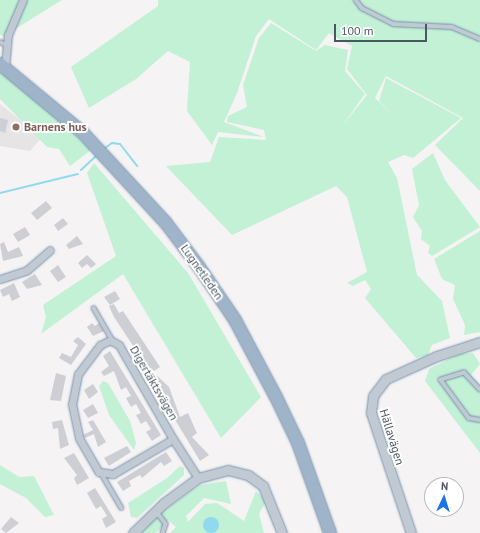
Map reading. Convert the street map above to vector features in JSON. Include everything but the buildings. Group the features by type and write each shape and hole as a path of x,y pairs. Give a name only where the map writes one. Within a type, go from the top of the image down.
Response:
{"highway":[{"name":"Lugnetleden","path":"3,66 87,138 166,223 199,267 235,320 276,397 298,443 330,533"}],"street":[{"path":"3,66 8,46 8,35 23,0"},
{"path":"0,279 27,270 50,250"},
{"name":"Digertäktsvägen","path":"173,439 113,474 102,474 79,438 73,415 73,394 89,357 100,345 113,340 126,356 173,439 198,478"},
{"name":"Hällavägen","path":"411,533 371,413 372,396 386,379 437,356 480,342"},
{"path":"133,533 156,510 198,478 228,470 254,478 268,493 282,533"}],"lane":[{"path":"356,0 362,8 393,24 452,27 480,40"},
{"path":"0,42 8,46"},
{"path":"94,308 113,340"},
{"path":"480,390 464,373 441,380 469,418 480,420"},
{"path":"102,474 122,508"},
{"path":"156,510 166,524 163,533"}],"shaded area":[{"name":"Barnens hus","path":"0,104 42,137 30,151 0,146"}],"green space":[{"path":"0,0 62,0 4,36 0,35"},
{"path":"158,0 480,0 480,191 435,145 463,118 386,76 375,98 399,121 379,101 386,78 461,118 413,158 404,155 388,162 397,178 417,275 442,301 450,338 432,345 428,355 416,358 365,298 371,289 365,280 353,286 347,283 367,272 347,197 336,186 232,235 166,166 210,162 219,137 266,140 264,130 227,122 228,116 247,107 243,85 259,38 271,23 316,51 325,45 348,50 345,71 365,94 342,126 367,95 347,69 352,46 329,33 316,50 269,19 256,36 237,93 224,122 264,137 218,132 212,145 187,111 190,62 168,51 136,79 89,108 71,67 158,6"},
{"path":"0,72 41,104 91,150 70,166 59,149 47,147 0,99"},
{"path":"433,153 445,180 480,227 432,256 428,253 430,246 421,239 422,231 413,217 419,205 412,169"},
{"path":"94,163 188,273 261,397 221,438 123,274 41,334 46,317 43,305 116,256 87,173"},
{"path":"480,231 480,332 464,335 465,325 453,299 455,285 442,279 434,259"},
{"path":"473,353 480,364 471,375 480,385 480,453 425,381 429,369 459,354"},
{"path":"103,381 108,383 130,421 136,443 134,450 109,415 99,386"},
{"path":"0,465 19,477 34,476 54,515 45,517 26,498 0,484"},
{"path":"180,466 184,468 184,475 137,518 131,517 128,503 167,478"},
{"path":"226,481 231,504 204,498 186,516 188,522 205,504 217,503 244,521 256,491 266,501 259,514 264,533 170,533 176,527 168,520 156,533 142,533 152,519 200,485"}],"water":[{"path":"208,517 214,517 219,522 217,531 214,533 208,533 203,528 203,522"}],"waterway":[{"path":"105,148 112,143 120,144 137,166"},
{"path":"81,170 97,155"},
{"path":"0,193 78,174"}],"place":[{"name":"Barnens hus","path":"16,127"}]}
